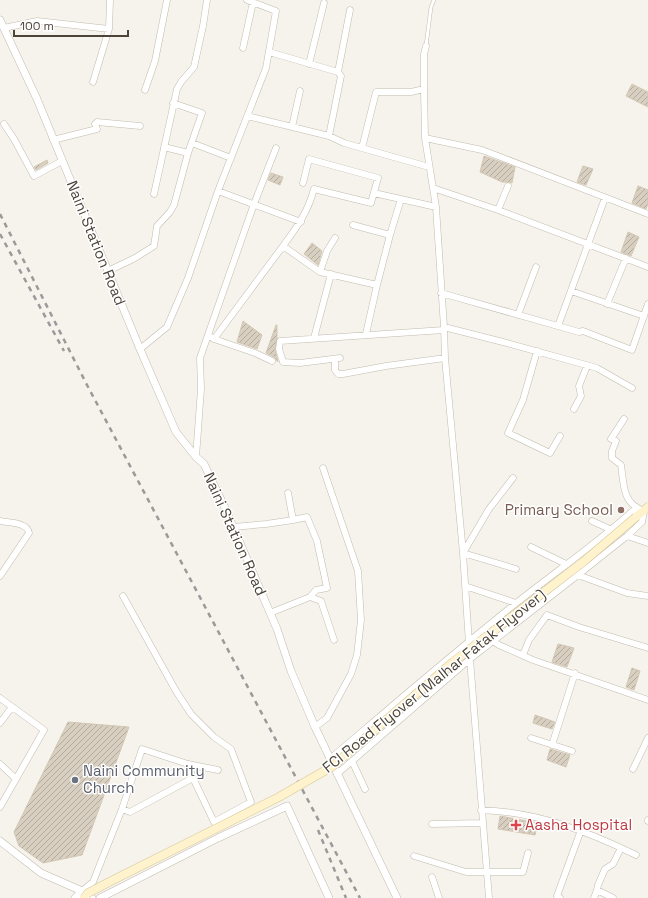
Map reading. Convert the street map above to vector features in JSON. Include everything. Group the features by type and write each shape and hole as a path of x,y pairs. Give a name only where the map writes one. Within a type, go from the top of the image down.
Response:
{"main road":[{"name":"FCI Road Flyover (Malhar Fatak Flyover)","path":"84,896 113,880 279,798 333,766 453,662 583,562 646,509"}],"street":[{"path":"93,82 108,29 110,0"},
{"path":"145,90 154,61 167,0"},
{"path":"154,194 173,103 177,89 181,82 194,67 207,0"},
{"path":"140,349 168,327 188,278 218,191 266,68 276,11 250,1 243,48"},
{"path":"309,64 324,3"},
{"path":"329,136 341,76 338,72 350,10"},
{"name":"Naini Station Road","path":"0,20 37,99 140,349 176,432 196,457 204,464 270,613 291,671 315,727 397,898"},
{"path":"4,28 37,20 108,29"},
{"path":"426,46 424,54 425,138 436,207 445,358 463,553 481,810 489,898"},
{"path":"269,52 338,72"},
{"path":"362,148 376,92 412,92 424,90"},
{"path":"292,127 300,91"},
{"path":"108,271 135,258 154,246 157,226 174,206 188,153 202,113 173,103"},
{"path":"247,116 329,136 344,144 429,167"},
{"path":"54,140 97,129 95,124 97,122 140,126"},
{"path":"4,124 14,138 34,176 62,161"},
{"path":"425,138 482,150 648,214"},
{"path":"192,143 231,158"},
{"path":"164,147 188,153"},
{"path":"196,457 201,389 200,358 254,204 276,148"},
{"path":"214,339 301,222 310,204 314,189 371,203 378,178 309,159 303,183"},
{"path":"498,210 508,186"},
{"path":"433,188 498,210 648,267"},
{"path":"218,191 301,222"},
{"path":"374,193 436,207"},
{"path":"558,326 604,198"},
{"path":"366,334 400,199"},
{"path":"352,225 390,235"},
{"path":"320,272 335,238"},
{"path":"283,246 320,272 378,285"},
{"path":"607,304 626,258"},
{"path":"518,315 536,267"},
{"path":"314,338 331,274"},
{"path":"571,291 644,316"},
{"path":"441,293 578,332 583,331 632,350 648,304"},
{"path":"445,358 338,374 335,370 338,359 300,363 284,362 279,349 280,341 444,329 537,351 597,368 632,388"},
{"path":"208,335 214,339 255,353 272,361"},
{"path":"537,351 524,400 508,433 550,453 560,436"},
{"path":"574,409 581,396 579,386 587,366"},
{"path":"337,774 470,659 534,608 578,576 642,522 646,509 636,508 625,494 621,465 612,458 612,451 616,441 608,437 624,420"},
{"path":"315,727 327,718 351,674 357,655 361,620 358,571 323,468"},
{"path":"463,553 489,509 513,478"},
{"path":"288,493 293,520"},
{"path":"330,759 469,641 566,564 612,530 636,508"},
{"path":"233,527 266,524 307,517 317,541 327,588 316,590 310,597 270,613"},
{"path":"0,521 26,526 29,533 0,576"},
{"path":"592,521 612,530"},
{"path":"626,536 648,543"},
{"path":"531,547 566,564"},
{"path":"463,553 516,569"},
{"path":"578,576 627,593 648,596"},
{"path":"465,586 516,603"},
{"path":"123,596 191,714 214,737 231,749 251,802 214,822 188,764"},
{"path":"310,597 321,601 334,640"},
{"path":"523,655 529,640 547,615 579,627 648,648"},
{"path":"493,642 523,655 648,700"},
{"path":"552,745 575,673"},
{"path":"0,698 44,730 0,807"},
{"path":"0,723 12,706"},
{"path":"531,738 572,752"},
{"path":"633,769 648,738"},
{"path":"75,898 84,896 94,882 122,809 142,749 188,764 218,770"},
{"path":"352,761 365,789"},
{"path":"0,764 16,779"},
{"path":"122,809 130,812 193,778"},
{"path":"100,898 211,841 287,806 329,898"},
{"path":"481,810 503,811 558,822 581,830 636,855"},
{"path":"432,824 482,823"},
{"path":"560,898 557,896 581,830"},
{"path":"0,841 41,872 84,896 92,898"},
{"path":"594,898 606,868 613,864 621,848"},
{"path":"414,856 466,872 487,873 523,872 528,853"},
{"path":"432,877 439,898"},
{"path":"597,890 613,898"}],"lane":[{"path":"426,46 431,7 434,0"}],"building":[{"path":"632,84 648,92 648,107 626,96"},
{"path":"484,156 515,167 512,183 502,182 480,172"},
{"path":"47,160 48,163 36,170 34,167"},
{"path":"583,166 593,169 586,185 577,182"},
{"path":"271,173 283,177 280,185 268,180"},
{"path":"638,186 648,190 648,204 646,209 632,203"},
{"path":"628,232 639,237 631,256 621,252"},
{"path":"312,243 322,251 318,265 304,254"},
{"path":"243,321 262,335 257,349 237,342"},
{"path":"276,325 277,338 275,349 278,362 274,357 266,353"},
{"path":"558,644 574,648 567,667 552,662"},
{"path":"632,668 640,671 634,690 626,687"},
{"path":"535,715 555,722 552,729 533,723"},
{"name":"Naini Community Church","path":"68,722 129,727 82,855 43,863 19,846 14,832"},
{"path":"550,749 570,755 566,767 547,760"},
{"path":"500,816 538,823 535,835 498,829"}],"railway":[{"path":"0,214 87,385 360,898"},
{"path":"0,234 64,351"},
{"path":"318,830 346,898"}],"place":[{"name":"Primary School","path":"621,510"},
{"name":"Naini Community Church","path":"75,780"},
{"name":"Aasha Hospital","path":"516,825"}]}
